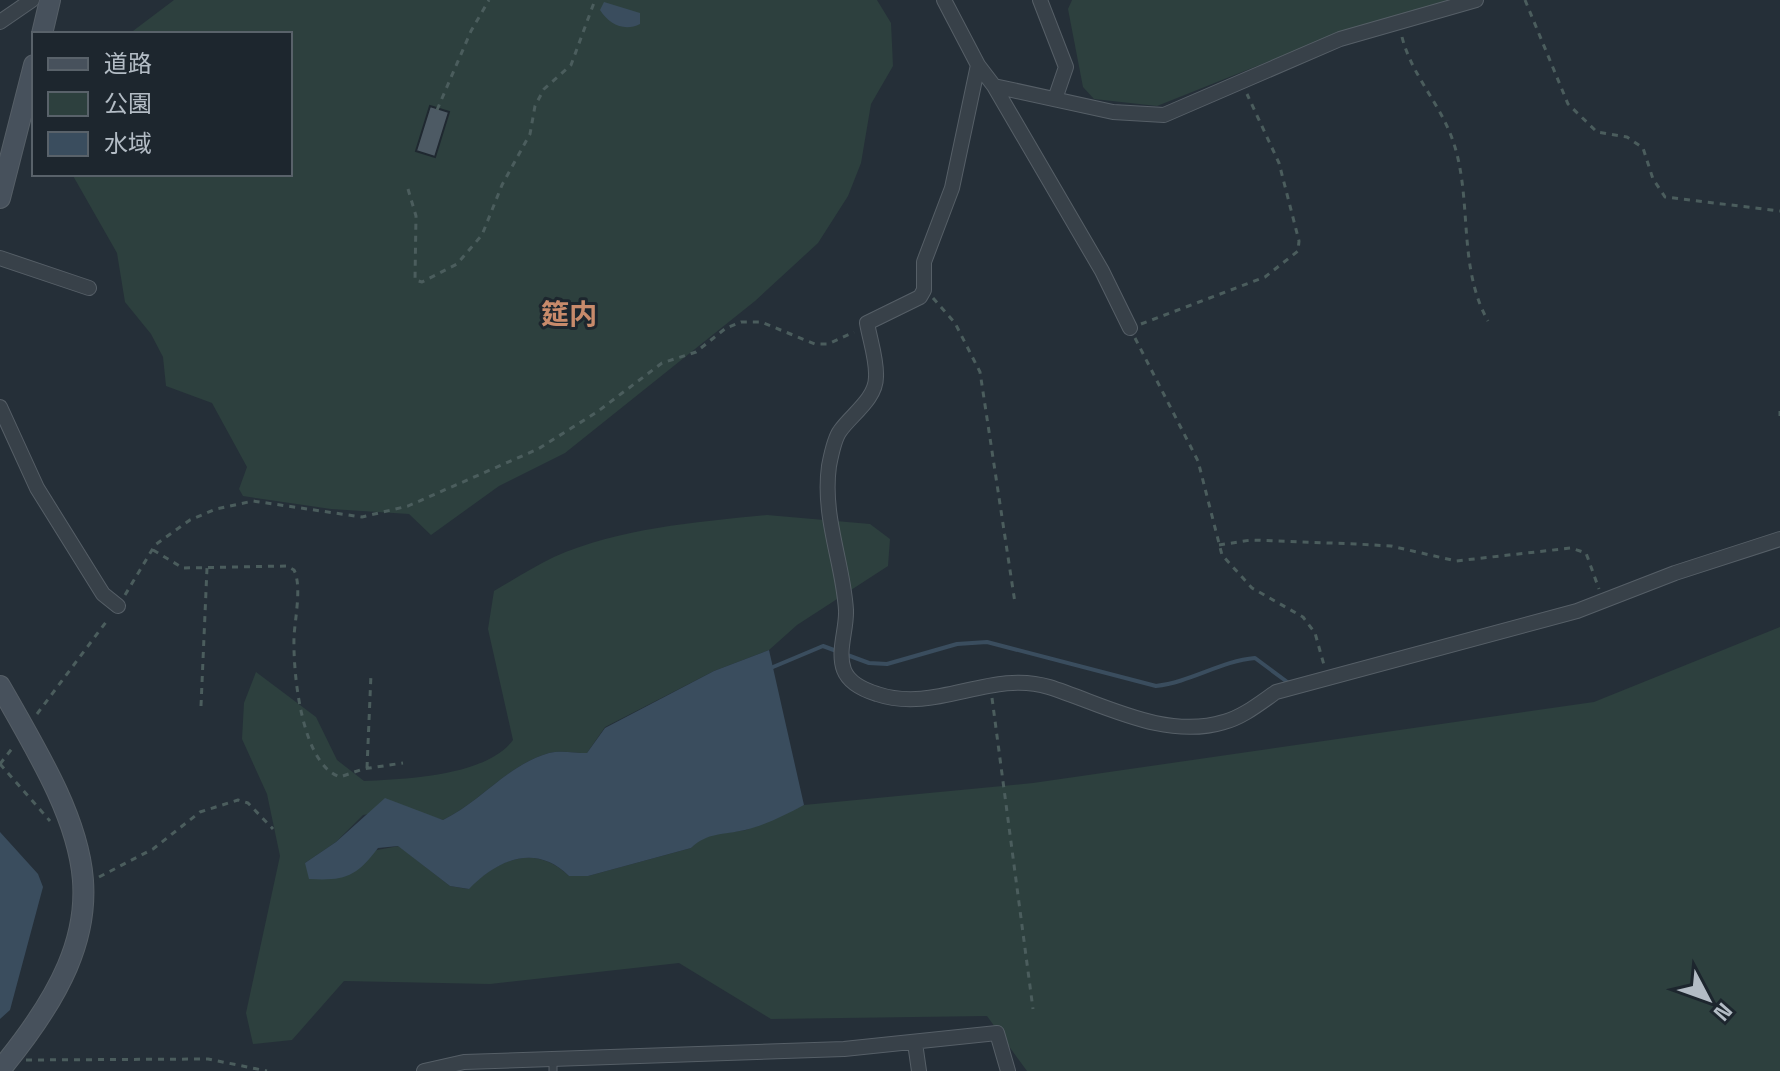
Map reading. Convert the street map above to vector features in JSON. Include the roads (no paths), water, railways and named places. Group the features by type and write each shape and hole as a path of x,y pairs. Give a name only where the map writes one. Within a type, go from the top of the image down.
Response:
{"main road":[{"path":"42,32 50,0"},
{"path":"0,198 32,73"},
{"path":"0,686 68,811 84,882 79,933 64,979 5,1064"}],"street":[{"path":"0,22 32,0"},
{"path":"944,0 978,65 994,86 1102,271 1130,328"},
{"path":"1040,0 1065,61 1055,99"},
{"path":"994,86 1113,112 1164,115 1340,39 1476,0"},
{"path":"978,65 952,188 924,262 924,290 920,297 867,323 877,379 860,410 838,432 829,466 832,543 846,610 841,660 845,673 858,687 879,695 912,700 940,699 1020,682 1164,723 1208,726 1245,713 1276,692 1507,632 1604,602 1675,573 1780,539"},
{"path":"0,258 89,288"},
{"path":"0,407 37,488 103,594 118,606"},
{"path":"424,1071 464,1062 553,1065 844,1049 997,1033 1008,1071"},
{"path":"915,1043 919,1071"}],"water":[{"path":"604,2 640,13 640,24 623,27 612,23 600,10"},
{"path":"769,650 804,805 768,823 710,837 691,848 588,876 569,876 544,860 531,858 505,863 480,878 469,889 450,886 398,846 378,848 356,871 341,878 309,879 305,863 336,842 385,798 443,820 470,804 520,766 553,752 587,753 605,728 714,671"},
{"path":"0,832 38,874 43,887 10,1010 0,1019"}],"waterway":[{"path":"773,667 823,646 869,663 887,664 957,644 987,642 1156,686 1255,658 1290,684"}],"district":[{"name":"筵内","path":"569,314"}]}
